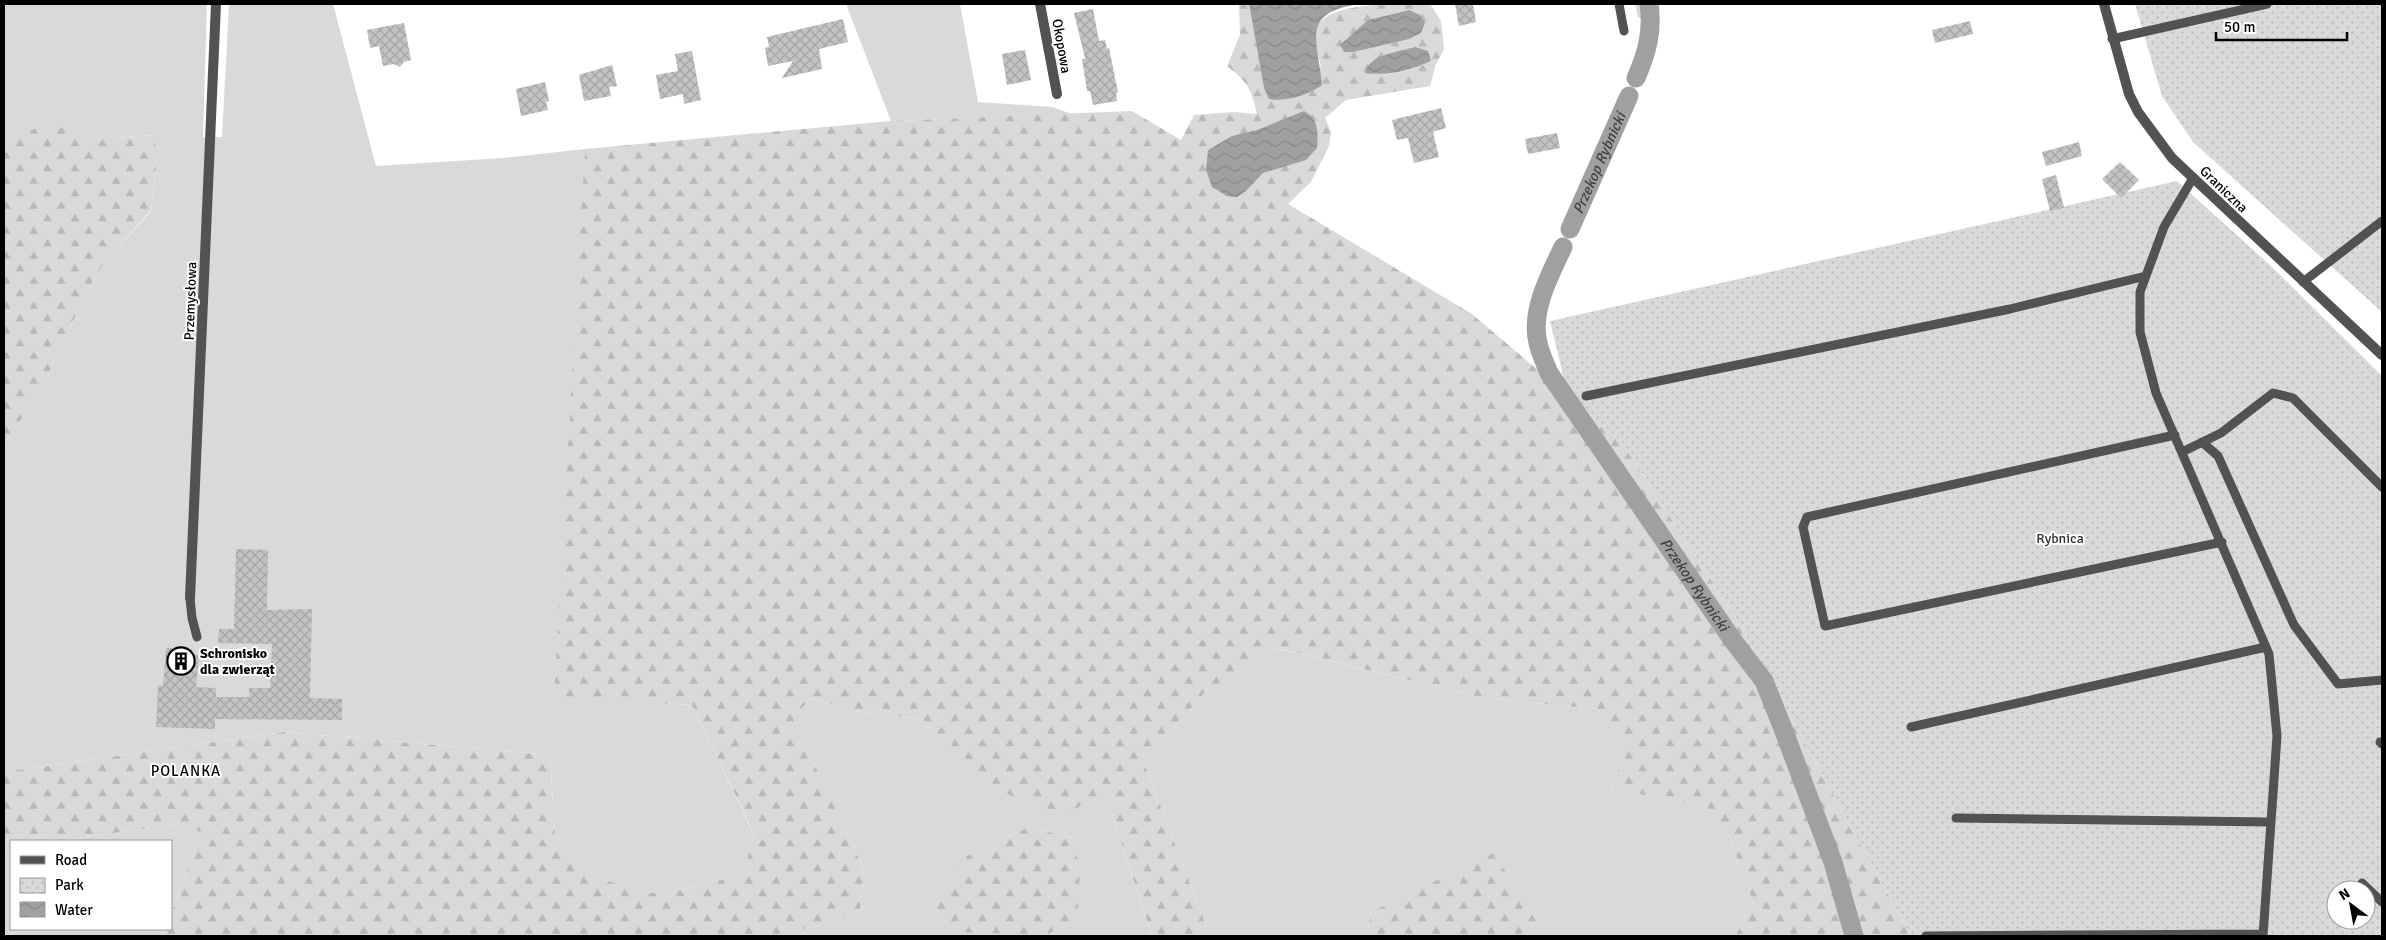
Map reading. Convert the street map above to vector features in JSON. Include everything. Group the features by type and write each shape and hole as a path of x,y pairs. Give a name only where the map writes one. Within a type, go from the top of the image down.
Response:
{"street":[{"name":"Przemysłowa","path":"190,598 216,4"},
{"name":"Okopowa","path":"1040,4 1057,94"},
{"name":"Graniczna","path":"2104,4 2112,38 2130,94 2138,112 2172,158 2382,355"}],"lane":[{"path":"1619,4 1624,31"},
{"path":"2112,38 2267,4"},
{"path":"1926,936 2263,935 2278,736 2269,654 2156,393 2140,332 2140,292 2164,227 2193,178"},
{"path":"2303,282 2382,221"},
{"path":"1586,396 2010,309 2146,276"},
{"path":"2182,452 2221,433 2273,393 2293,398 2382,487"},
{"path":"2175,435 1807,517 1803,527 1825,626 2222,542"},
{"path":"2202,442 2218,456 2294,624 2338,684 2382,680"},
{"path":"190,598 192,618 197,637"},
{"path":"1911,728 2266,647"},
{"path":"1956,818 2271,822"}],"green space":[{"path":"4,4 207,4 203,137 222,137 229,4 333,4 376,166 503,158 585,149 577,372 554,696 692,705 754,835 743,874 661,895 596,878 555,835 550,755 284,732 4,772 4,445 43,386 79,308 104,263 151,211 156,168 154,135 115,138 20,133 4,140"},
{"path":"846,4 960,4 978,102 1052,107 1072,114 891,121"},
{"path":"1239,4 1249,4 1264,88 1321,67 1315,46 1315,33 1320,22 1331,15 1346,9 1364,6 1430,4 1441,21 1444,49 1436,64 1430,86 1346,100 1325,118 1331,132 1329,146 1311,182 1288,204 1472,314 1620,440 1736,618 1911,936 1735,936 1753,902 1729,835 1687,804 1610,788 1629,745 1597,709 1484,698 1276,648 1205,692 1144,763 1210,936 1152,936 1105,793 1058,818 1001,791 922,719 864,713 811,698 793,718 864,870 860,910 822,924 785,934 785,936 162,936 165,930 172,930 172,910 202,832 172,825 63,840 10,840 10,850 4,852 4,772 284,732 550,755 555,835 596,878 661,895 743,874 754,834 692,705 554,697 585,149 891,121 1132,111 1181,140 1194,115 1233,112 1257,114 1248,87 1227,66 1240,35","holes":["1409,10 1425,23 1368,20","1431,60 1416,68 1391,74 1365,72"]},
{"path":"1635,4 1655,4 1657,12 1645,21 1638,17"},
{"path":"2135,4 2382,4 2382,312 2193,142 2162,96"},
{"path":"58,123 67,134 115,138 155,135 156,168 151,210 104,263 79,308 43,386 4,445 4,140 20,133"},
{"name":"Rybnica","path":"2177,181 2272,267 2382,376 2382,936 1911,936 1736,618 1620,440 1568,396 1550,321"},
{"path":"1275,648 1484,698 1597,709 1630,745 1610,788 1687,804 1729,835 1753,902 1735,936 1526,936 1536,921 1371,912 1367,936 1210,936 1144,763 1205,692"},
{"path":"811,698 864,713 922,719 1001,790 1105,793 1152,936 785,936 784,934 822,924 860,910 864,870 793,718","holes":["1029,827 1072,838 968,856"]},
{"path":"172,825 202,832 172,910 172,840 63,840"},
{"path":"1029,827 1072,838 1080,869 1078,907 1070,922 1046,935 950,932 937,908 967,856"},
{"path":"10,850 10,930 165,930 162,936 4,936 4,852"},
{"path":"1494,853 1536,921 1526,936 1367,936 1371,912"}],"water":[{"path":"1249,4 1360,4 1341,8 1328,14 1320,21 1316,42 1322,85 1311,92 1297,97 1276,100 1269,99 1264,88"},
{"path":"1409,10 1420,15 1425,23 1421,33 1409,39 1353,52 1344,52 1340,45 1368,20"},
{"path":"1415,47 1428,51 1431,61 1399,72 1365,73 1372,62 1378,58"},
{"path":"1304,111 1313,118 1318,137 1317,148 1306,160 1263,173 1246,191 1237,197 1227,196 1212,187 1206,170 1208,150 1232,136 1257,130"}],"building":[{"path":"1455,4 1473,4 1476,22 1459,26"},
{"path":"1093,9 1099,41 1105,40 1107,49 1109,48 1118,92 1116,93 1117,101 1093,105 1090,91 1087,91 1082,59 1085,58 1074,13"},
{"path":"843,19 848,42 819,49 822,69 782,78 793,61 768,66 765,48 769,47 767,37"},
{"path":"1970,21 1973,34 1935,43 1932,30"},
{"path":"404,23 411,60 404,62 400,67 394,64 383,66 379,46 370,48 367,30"},
{"path":"1025,50 1031,80 1007,85 1002,54"},
{"path":"692,51 701,100 684,104 683,94 660,99 656,75 678,71 675,54"},
{"path":"612,65 617,86 609,87 611,96 584,101 579,75"},
{"path":"545,82 549,101 546,102 548,110 521,116 516,89"},
{"path":"1441,108 1446,128 1433,132 1439,157 1414,163 1408,138 1397,140 1392,120"},
{"path":"1557,133 1560,148 1528,154 1525,139"},
{"path":"2079,142 2082,156 2046,166 2042,152"},
{"path":"2120,162 2139,180 2121,198 2102,179"},
{"path":"2056,175 2064,208 2050,211 2042,179"},
{"path":"236,549 268,550 267,610 312,609 310,698 342,699 342,720 215,719 215,729 156,727 158,685 163,686 166,648 192,649 192,655 199,655 196,687 216,688 216,697 249,697 249,688 270,688 272,644 218,643 219,629 234,629"}],"waterway":[{"name":"Przekop Rybnicki","path":"1636,78 1650,33 1649,4"},
{"name":"Przekop Rybnicki","path":"1570,229 1629,96"},
{"name":"Przekop Rybnicki","path":"1563,247 1552,269 1539,306 1537,318 1536,331 1538,343 1549,373 1734,642 1764,681 1833,862 1854,936"}],"place":[{"name":"Schronisko dla zwierząt","path":"181,661"}],"district":[{"name":"POLANKA","path":"186,771"}]}
